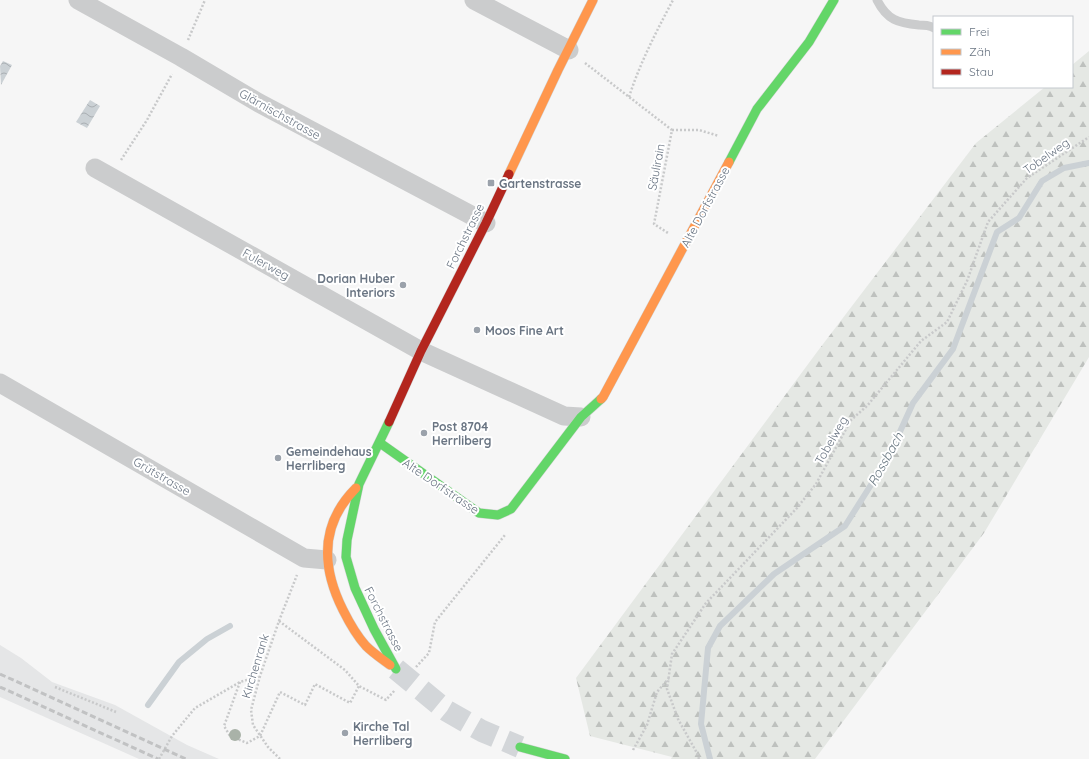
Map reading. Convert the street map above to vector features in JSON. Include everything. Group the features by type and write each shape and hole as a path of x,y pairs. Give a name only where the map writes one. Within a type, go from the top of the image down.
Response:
{"main road":[{"name":"Forchstrasse","path":"359,484 343,501 336,514 327,560 338,600 354,631 372,652 396,669 355,588 346,557 347,540 359,484 380,443 421,351 486,223 575,55 593,0"},
{"name":"Alte Dorfstrasse","path":"380,443 479,514 498,516 511,509 581,417 603,397 757,109 809,42 834,0"},
{"path":"327,560 346,557"},
{"path":"520,747 565,759"}],"street":[{"name":"Glärnischstrasse","path":"78,0 181,57 259,103 486,223"},
{"path":"474,0 575,55"},
{"name":"Fulerweg","path":"103,172 421,351"},
{"path":"421,351 564,416 581,417"},
{"name":"Grütstrasse","path":"0,383 304,558 327,560"}],"lane":[{"path":"877,0 884,12 892,19 902,24 929,25 933,27"}],"path":[{"path":"103,172 147,120 181,57 205,0"},
{"path":"629,97 644,56 673,0"},
{"name":"Säulirain","path":"575,55 672,130 654,224 685,245"},
{"path":"672,130 698,130 739,142"},
{"name":"Tobelweg","path":"699,759 678,719 668,689 672,654 706,603 797,508 816,484 851,420 867,406 921,341 947,322 967,281 988,222 1027,178 1089,137"},
{"path":"415,669 429,653 435,622 513,526 511,509"},
{"name":"Kirchenrank","path":"280,759 268,747 253,725 251,710 260,676 279,621 299,572"},
{"path":"279,621 345,670 359,686 386,700 395,690"},
{"path":"159,759 172,736 195,708 240,682 260,676"},
{"path":"633,750 647,725 657,692 669,678"},
{"path":"240,682 224,726 230,736 247,743 260,736 280,692 305,705 315,684 350,703 359,686"},
{"path":"55,687 116,712"}],"shaded area":[{"path":"0,645 21,658 52,682 115,705 187,745 219,759 139,759 0,697"}],"green space":[{"path":"1089,51 1089,357 984,533 815,759 671,759 672,757 590,736 576,678 817,352 976,143 1044,88 1073,88 1073,64"}],"water":[{"path":"3,61 12,65 1,85 0,66"},
{"path":"90,100 100,106 87,128 76,122"}],"waterway":[{"name":"Rossbach","path":"710,759 701,724 708,648 720,626 774,574 845,526 888,458 913,403 953,349 997,232 1019,218 1042,181 1064,168 1089,163"},
{"path":"148,705 179,662 207,639 230,626"}],"tunnel":[{"path":"396,669 447,711 482,731 520,747"}],"railway":[{"path":"0,674 186,759"},
{"path":"0,687 158,759"}],"traffic: fast":[{"path":"729,162 757,109 809,42 834,0"},
{"path":"380,443 479,513 498,515 511,509 581,417 601,399"},
{"path":"389,422 359,484 347,540 346,557 355,588 374,629 396,669"},
{"path":"520,747 565,759"}],"traffic: slow":[{"path":"509,174 593,0"},
{"path":"601,399 729,162"},
{"path":"356,488 344,502 330,531 328,562 336,594 350,624 362,642 390,665"}],"traffic: jam":[{"path":"389,422 421,351 486,223 509,174"}],"place":[{"name":"Gartenstrasse","path":"491,183"},
{"name":"Dorian Huber Interiors","path":"403,285"},
{"name":"Moos Fine Art","path":"477,330"},
{"name":"Post 8704 Herrliberg","path":"424,433"},
{"name":"Gemeindehaus Herrliberg","path":"278,458"},
{"name":"Kirche Tal Herrliberg","path":"345,733"}]}
